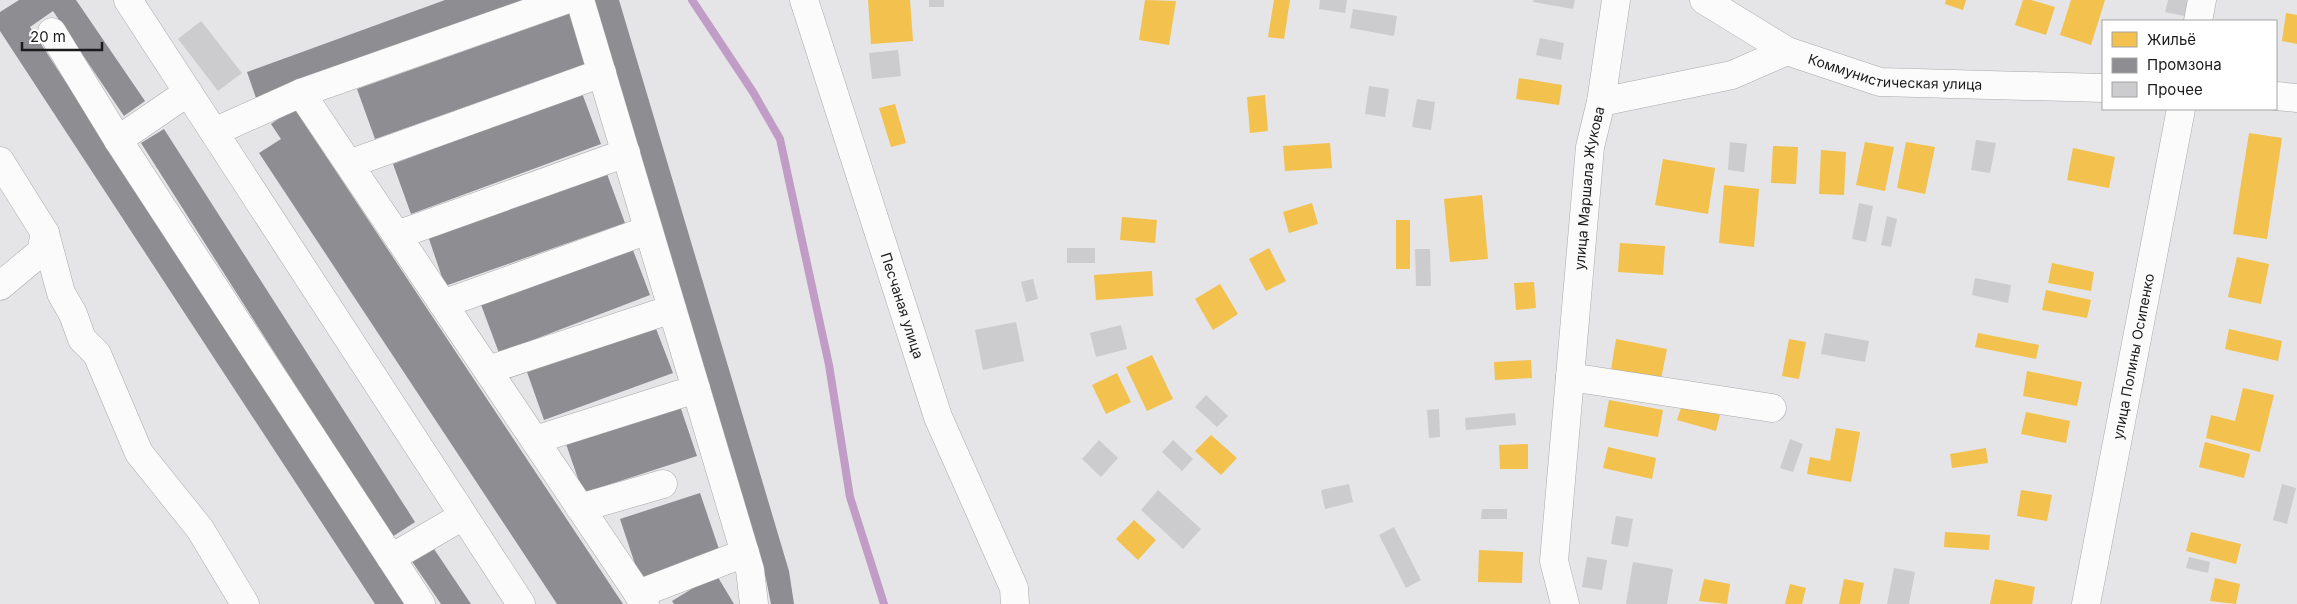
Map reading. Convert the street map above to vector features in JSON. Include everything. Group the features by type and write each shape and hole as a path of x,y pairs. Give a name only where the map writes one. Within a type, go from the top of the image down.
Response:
{"street":[{"path":"128,0 520,604"},
{"path":"214,132 301,93 565,0"},
{"path":"580,0 750,570 754,604"},
{"name":"Песчаная улица","path":"804,0 938,417 1014,588 1015,604"},
{"name":"улица Маршала Жукова","path":"1565,604 1554,561 1590,147 1601,102 1616,0"},
{"name":"Коммунистическая улица","path":"1704,0 1787,51 1880,82 2102,88"},
{"path":"2198,20 2202,0"},
{"path":"52,32 118,140 421,604"},
{"path":"1601,102 1732,75 1787,51"},
{"path":"349,164 602,73"},
{"path":"118,140 188,92"},
{"path":"301,93 642,599 745,553"},
{"path":"2277,96 2297,98"},
{"name":"улица Полины Осипенко","path":"2086,604 2181,110"},
{"path":"397,234 626,153"},
{"path":"0,161 45,233 61,293 73,314 82,339 97,354 139,454 200,529 245,604"},
{"path":"443,304 648,230"},
{"path":"0,286 41,252 45,233"},
{"path":"488,370 672,309"},
{"path":"1570,377 1772,408"},
{"path":"535,440 696,389"},
{"path":"580,508 663,484"},
{"path":"391,558 463,516"}],"building: Жильё":[{"path":"868,0 910,0 913,41 871,44"},
{"path":"1145,0 1176,1 1169,45 1139,40"},
{"path":"1274,0 1290,0 1284,39 1268,37"},
{"path":"1946,0 1966,0 1963,10 1945,4"},
{"path":"2023,0 2031,0 2055,7 2046,35 2015,25"},
{"path":"2071,0 2105,0 2091,45 2060,35"},
{"path":"2286,13 2297,15 2297,44 2282,41"},
{"path":"1519,78 1562,85 1559,105 1516,99"},
{"path":"1265,95 1268,131 1250,133 1247,97"},
{"path":"895,104 906,143 891,147 879,108"},
{"path":"2249,133 2282,138 2267,239 2233,234"},
{"path":"1865,142 1894,147 1885,191 1856,185"},
{"path":"1906,142 1935,147 1925,194 1897,188"},
{"path":"1330,143 1332,168 1285,171 1283,146"},
{"path":"1773,146 1798,147 1796,184 1771,183"},
{"path":"2073,148 2115,157 2109,188 2067,180"},
{"path":"1821,150 1846,152 1844,195 1819,194"},
{"path":"1663,159 1715,168 1708,214 1655,205"},
{"path":"1724,185 1759,189 1754,247 1719,243"},
{"path":"1482,195 1488,259 1450,262 1444,199"},
{"path":"1312,203 1318,224 1289,233 1283,212"},
{"path":"1122,217 1157,220 1155,243 1120,240"},
{"path":"1396,220 1410,220 1410,269 1396,269"},
{"path":"1620,243 1665,246 1663,275 1618,272"},
{"path":"1269,248 1286,281 1266,291 1249,259"},
{"path":"2237,257 2269,264 2261,304 2228,297"},
{"path":"2052,263 2094,272 2091,291 2048,283"},
{"path":"1152,271 1153,296 1096,300 1094,275"},
{"path":"1534,282 1536,308 1516,310 1514,283"},
{"path":"1220,284 1238,314 1213,330 1195,299"},
{"path":"2046,290 2091,300 2087,318 2042,310"},
{"path":"2229,329 2282,341 2278,361 2225,349"},
{"path":"1978,333 2039,345 2036,359 1975,347"},
{"path":"1616,339 1667,349 1661,379 1611,370"},
{"path":"1789,339 1806,342 1799,379 1782,376"},
{"path":"1152,355 1173,399 1147,411 1126,367"},
{"path":"1531,360 1532,378 1495,380 1494,362"},
{"path":"2027,371 2082,382 2077,406 2023,396"},
{"path":"1117,373 1131,402 1106,414 1092,385"},
{"path":"2243,388 2274,395 2260,452 2206,438 2211,415 2235,421"},
{"path":"1609,400 1663,410 1658,437 1604,427"},
{"path":"1682,405 1720,415 1716,431 1677,420"},
{"path":"2026,412 2070,421 2066,443 2021,434"},
{"path":"1836,428 1860,432 1851,482 1807,474 1810,457 1830,461"},
{"path":"1211,435 1237,458 1221,475 1195,451"},
{"path":"2205,442 2250,454 2244,478 2199,467"},
{"path":"1528,444 1528,469 1500,469 1499,445"},
{"path":"1608,447 1656,458 1652,479 1603,468"},
{"path":"1986,448 1988,463 1952,468 1950,454"},
{"path":"2021,490 2052,495 2047,521 2017,516"},
{"path":"1134,520 1156,540 1138,560 1116,539"},
{"path":"1945,532 1990,535 1989,550 1944,547"},
{"path":"2191,532 2241,544 2236,564 2186,551"},
{"path":"1479,550 1523,552 1522,583 1478,582"},
{"path":"2215,578 2240,584 2236,604 2210,601"},
{"path":"1704,579 1730,584 1727,604 1699,601"},
{"path":"1844,579 1864,583 1860,604 1839,604"},
{"path":"1995,579 2035,587 2032,604 1990,604"},
{"path":"1790,584 1806,588 1802,604 1785,604"}],"building: Промзона":[{"path":"19,0 76,0 145,101 124,116 53,11 30,27 405,604 375,604 0,31 0,12"},
{"path":"445,0 528,0 256,98 247,72"},
{"path":"593,0 619,0 789,571 794,604 771,604 766,579"},
{"path":"574,12 591,62 375,139 357,89"},
{"path":"582,93 601,144 411,214 393,164"},
{"path":"294,108 623,604 557,604 259,153 281,139 271,124"},
{"path":"164,129 415,522 392,537 141,143"},
{"path":"607,174 625,223 445,286 428,236"},
{"path":"631,245 650,295 499,353 480,302"},
{"path":"655,326 673,373 544,420 527,372"},
{"path":"680,406 697,456 583,493 566,444"},
{"path":"700,493 720,552 640,579 620,519"},
{"path":"432,546 471,604 441,604 411,560"},
{"path":"716,574 734,604 674,604 672,601"}],"building: Прочее":[{"path":"929,0 944,0 944,7 929,7"},
{"path":"1320,0 1347,0 1345,13 1319,9"},
{"path":"1534,0 1575,0 1573,9 1533,2"},
{"path":"2168,0 2189,0 2185,16 2165,12"},
{"path":"1353,9 1397,16 1394,36 1350,28"},
{"path":"201,21 242,73 218,91 178,39"},
{"path":"1540,38 1564,43 1561,60 1536,55"},
{"path":"898,50 901,76 872,79 869,53"},
{"path":"1369,86 1389,89 1385,117 1365,114"},
{"path":"1417,99 1435,102 1431,130 1412,127"},
{"path":"1976,140 1996,143 1990,173 1971,170"},
{"path":"1730,142 1747,144 1744,172 1728,170"},
{"path":"1859,203 1873,206 1866,242 1852,239"},
{"path":"1887,216 1897,219 1891,247 1881,245"},
{"path":"1067,248 1095,248 1095,263 1067,263"},
{"path":"1415,249 1430,249 1431,286 1416,286"},
{"path":"1975,278 2011,285 2008,303 1972,295"},
{"path":"1033,279 1038,299 1026,302 1021,282"},
{"path":"1016,322 1024,361 983,370 975,330"},
{"path":"1121,325 1127,349 1096,357 1090,333"},
{"path":"1825,333 1869,341 1865,362 1821,354"},
{"path":"1206,395 1228,416 1217,427 1195,407"},
{"path":"1439,409 1440,437 1429,438 1427,410"},
{"path":"1515,413 1516,425 1466,430 1465,418"},
{"path":"1790,439 1803,444 1793,472 1780,468"},
{"path":"1099,440 1118,458 1101,477 1082,459"},
{"path":"1173,440 1193,459 1182,471 1162,452"},
{"path":"1349,484 1353,502 1325,509 1321,490"},
{"path":"2282,484 2296,488 2287,524 2273,520"},
{"path":"1158,490 1201,529 1183,549 1141,510"},
{"path":"1482,509 1507,509 1507,519 1481,519"},
{"path":"1616,516 1633,519 1628,547 1611,544"},
{"path":"1394,527 1421,580 1406,588 1379,535"},
{"path":"1587,557 1607,560 1602,590 1582,587"},
{"path":"2189,557 2210,562 2208,573 2186,568"},
{"path":"1633,562 1673,569 1667,604 1626,604"},
{"path":"1894,568 1915,572 1909,604 1887,604"}],"waterway":[{"path":"692,0 753,92 780,139 829,365 850,497 884,604"}]}
